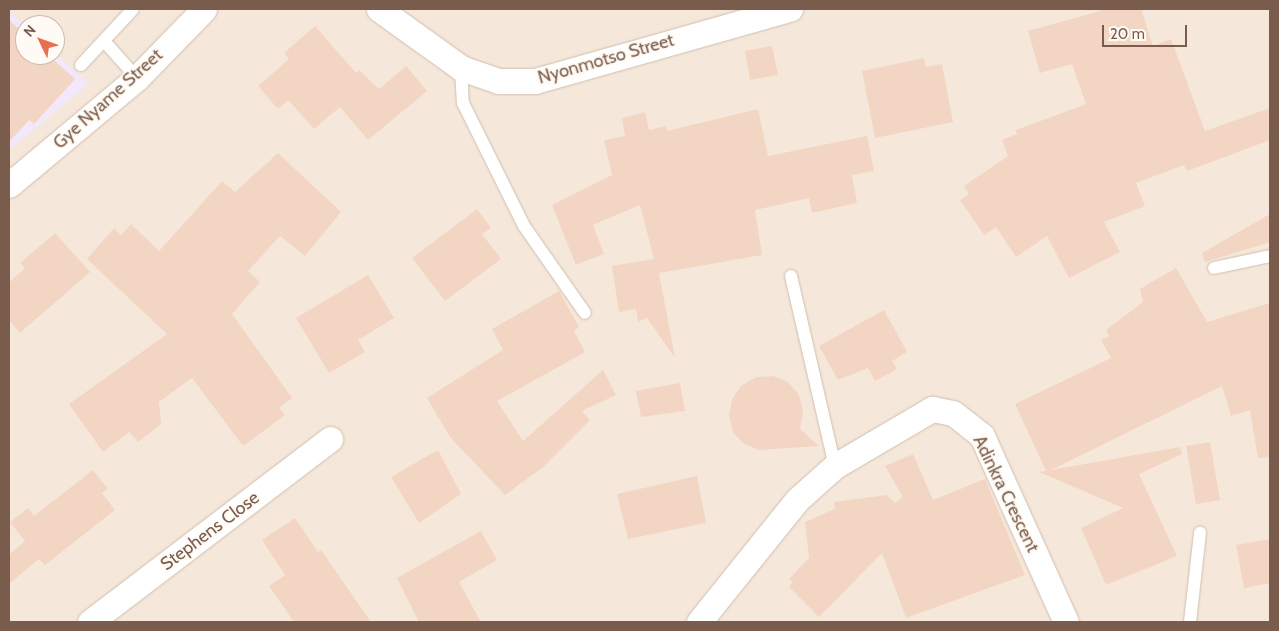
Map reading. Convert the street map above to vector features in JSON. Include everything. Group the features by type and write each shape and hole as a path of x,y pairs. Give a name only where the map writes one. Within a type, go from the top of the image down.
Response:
{"street":[{"name":"Gye Nyame Street","path":"9,185 137,78 204,9"},
{"name":"Nyonmotso Street","path":"379,9 461,68 498,81 535,81 728,17 790,9"},
{"name":"Adinkra Crescent","path":"699,622 797,500 835,466 932,409 953,413 969,423 982,436 1066,622"},
{"name":"Stephens Close","path":"90,622 330,439"}],"lane":[{"path":"81,65 133,9"},
{"path":"104,42 137,78"},
{"path":"461,68 462,103 524,226 585,313"},
{"path":"1214,268 1270,256"},
{"path":"791,276 835,466"},
{"path":"1190,622 1200,533"}],"shaded area":[{"path":"9,9 1270,9 1270,622 9,622"},
{"path":"9,11 15,17 15,65 65,65 65,62 89,84 9,150"}],"building":[{"path":"1107,9 1141,9 1153,46 1171,39 1205,131 1270,108 1270,140 1187,171 1184,165 1136,183 1145,206 1104,222 1120,252 1069,278 1047,236 1016,257 996,227 984,235 960,200 969,194 964,186 1008,156 1002,140 1017,134 1016,130 1086,104 1072,64 1040,73 1028,31"},
{"path":"9,20 15,25 15,65 59,65 75,79 34,124 29,120 9,142"},
{"path":"315,26 356,73 359,70 379,89 406,66 427,91 368,140 340,107 314,129 288,100 278,109 258,86 289,59 284,53"},
{"path":"772,46 778,75 750,80 745,51"},
{"path":"924,58 926,67 942,64 953,122 875,138 862,71"},
{"path":"758,109 768,156 867,136 874,171 852,175 857,203 812,213 809,198 755,210 762,255 659,273 675,358 647,318 638,322 636,309 619,312 612,266 654,259 640,205 593,225 604,254 576,265 552,205 612,175 604,140 625,136 622,118 645,112 649,130 666,126 667,131"},
{"path":"278,153 341,212 305,256 280,236 248,271 260,282 232,314 292,398 279,408 285,415 243,446 192,378 159,402 161,424 138,442 129,432 103,452 69,404 167,334 87,259 114,228 121,235 131,224 159,251 222,181 235,192"},
{"path":"477,209 491,228 482,234 501,259 445,301 412,258"},
{"path":"1270,214 1270,242 1205,262 1202,253"},
{"path":"55,233 90,272 20,333 9,320 9,283 25,268 20,263"},
{"path":"1176,268 1207,322 1270,303 1270,457 1258,458 1250,410 1231,416 1222,386 1051,470 1180,447 1182,454 1139,474 1177,556 1106,585 1081,528 1123,508 1039,472 1046,471 1015,404 1111,358 1101,340 1109,336 1106,330 1143,302 1140,289"},
{"path":"368,275 394,318 358,340 365,352 329,373 296,318"},
{"path":"559,291 579,327 574,331 585,352 497,401 523,441 603,370 616,395 582,411 590,420 543,467 505,495 450,437 427,398 503,350 492,329"},
{"path":"884,310 907,352 892,361 897,369 875,381 868,368 838,380 819,346"},
{"path":"773,376 788,382 799,395 803,411 800,429 819,446 760,450 744,444 733,432 729,415 732,399 741,386 756,377"},
{"path":"680,383 685,411 641,417 636,391"},
{"path":"1210,442 1220,500 1196,504 1186,446"},
{"path":"438,450 461,494 419,523 391,477"},
{"path":"913,454 933,500 985,479 1025,575 906,618 882,553 819,617 789,587 793,582 789,579 809,558 805,522 835,509 834,502 887,495 895,503 903,497 885,466"},
{"path":"93,470 108,489 102,493 115,510 45,565 39,559 9,584 9,555 25,541 10,522 28,508 34,516"},
{"path":"697,476 706,523 628,539 617,494"},
{"path":"295,518 318,552 321,550 371,622 294,622 269,586 285,575 262,540"},
{"path":"481,531 497,560 459,582 481,622 419,622 397,578"},
{"path":"1270,539 1270,583 1244,588 1236,545"}]}
